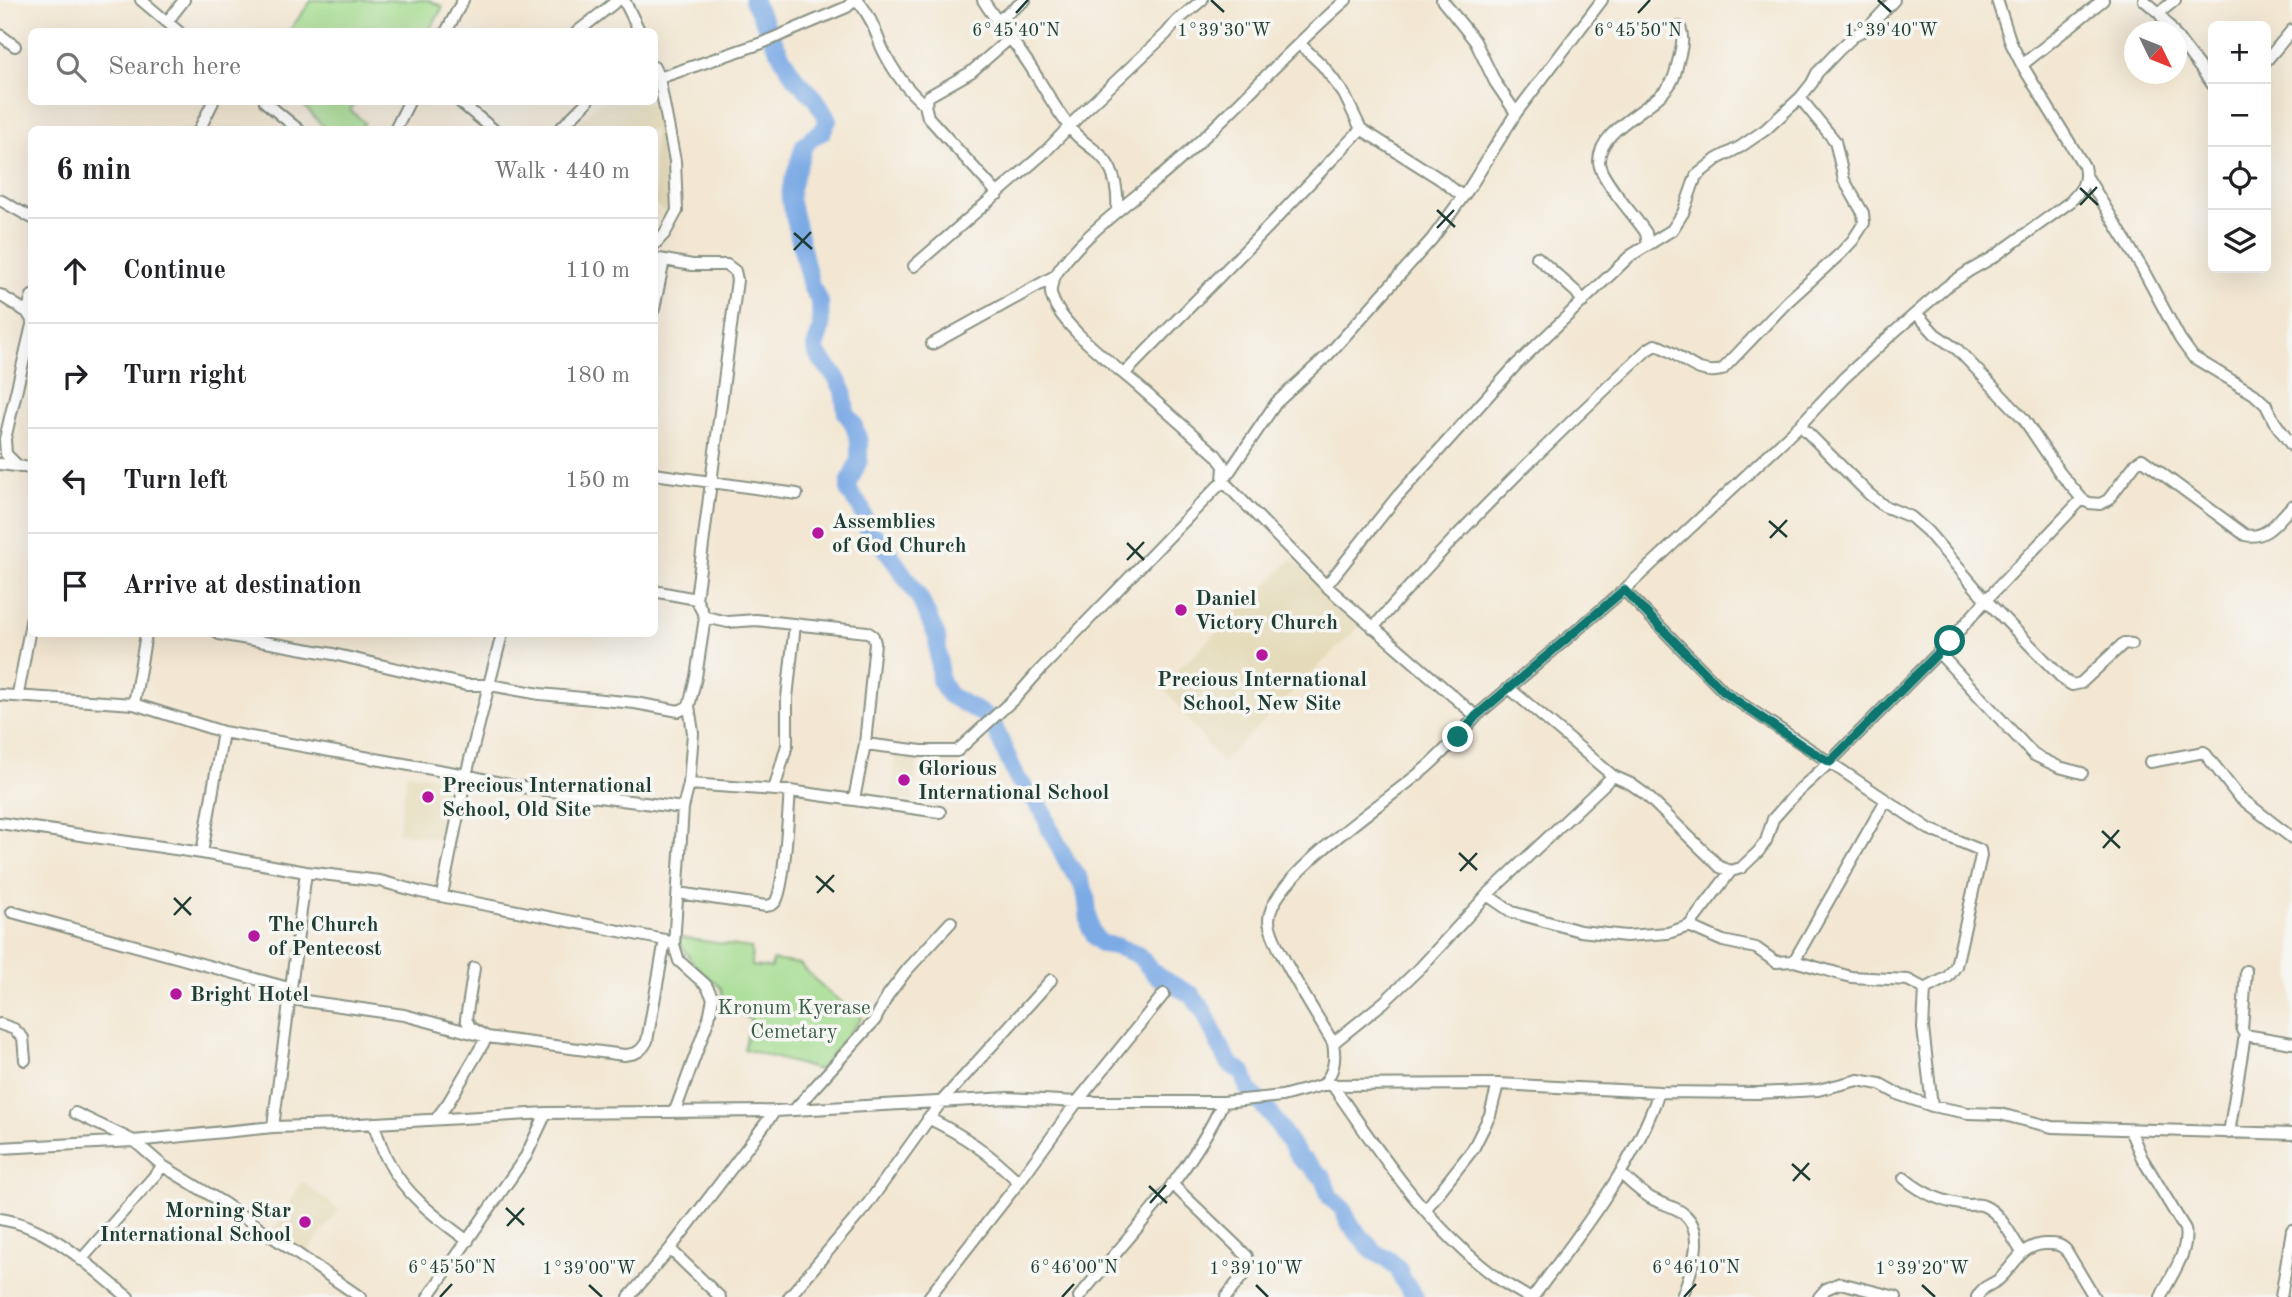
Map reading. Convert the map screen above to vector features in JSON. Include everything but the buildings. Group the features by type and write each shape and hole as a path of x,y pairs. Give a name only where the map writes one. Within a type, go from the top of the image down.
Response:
{"street":[{"path":"141,0 174,28"},
{"path":"167,22 184,0"},
{"path":"448,28 463,0"},
{"path":"582,28 618,0"},
{"path":"624,0 638,28"},
{"path":"658,72 762,43 847,7 856,0 871,20 883,51 913,95 925,105 928,117 998,194"},
{"path":"983,0 1070,128 1078,138 1101,154 1110,168 1118,210"},
{"path":"996,22 1024,0"},
{"path":"914,266 1070,128 1084,111 1202,0"},
{"path":"932,344 1055,276 1081,244 1207,137 1299,43 1346,0"},
{"path":"1441,0 1475,41 1495,82 1516,113"},
{"path":"866,744 922,751 957,751 1017,696 1223,481 1276,403 1328,355 1432,239 1470,187 1516,113 1602,0"},
{"path":"1326,586 1396,499 1516,365 1630,256 1672,230 1683,213 1696,176 1717,159 1765,130 1800,98 1817,73 1839,50 1856,34 1867,29 1894,0"},
{"path":"1997,0 2011,43 2022,65 2084,166 2087,177 2142,268 2180,340 2193,357 2266,405 2292,446"},
{"path":"2022,65 2103,0"},
{"path":"2144,0 2165,21"},
{"path":"2160,13 2175,0"},
{"path":"1648,245 1646,233 1636,216 1604,176 1599,163 1604,146 1628,118 1651,103 1673,81 1684,39 1680,27"},
{"path":"2271,55 2292,30"},
{"path":"0,35 15,46"},
{"path":"925,105 929,96 971,72 1009,39"},
{"path":"1299,43 1323,66 1344,94 1361,129 1462,196"},
{"path":"2187,51 2212,84"},
{"path":"658,77 675,161 677,211 658,241"},
{"path":"1373,628 1427,566 1647,350 1655,345 1664,347 1689,364 1709,373 1722,370 1788,300 1853,240 1864,223 1863,214 1844,180 1835,141 1800,98"},
{"path":"200,126 211,105"},
{"path":"269,105 294,126"},
{"path":"397,126 408,105"},
{"path":"464,105 489,126"},
{"path":"563,126 584,105"},
{"path":"1124,374 1361,129"},
{"path":"1328,1086 1335,1055 1333,1043 1277,945 1269,920 1277,900 1306,865 1364,815 1426,768 1476,716 1624,590 1800,425 1844,378 1916,313 1946,287 2070,202 2081,191 2087,177"},
{"path":"0,200 28,216"},
{"path":"1538,257 1576,292 1583,302"},
{"path":"12,912 291,994 404,1015 487,1037 624,1055 636,1054 642,1049 647,1041 678,893 683,808 689,784 693,733 689,706 705,617 696,599 737,280 734,271 727,265 692,265 659,259"},
{"path":"1055,276 1051,292 1061,315 1092,347 1216,455 1224,466 1223,481 1326,586 1476,716"},
{"path":"0,295 28,315"},
{"path":"1916,313 1935,334 1958,350 2023,418 2060,473 2082,499 2100,504 2108,500 2142,459 2245,535 2256,538 2265,534 2292,506"},
{"path":"19,467 6,454 5,439 28,342"},
{"path":"1800,425 1869,494 1884,506 1911,517 1927,531 1986,600 2064,680 2073,685 2081,683 2124,643 2132,644"},
{"path":"0,464 28,468"},
{"path":"658,475 797,494"},
{"path":"1487,895 1512,912 1580,931 1626,936 1668,933 1689,926 1731,871 1741,868 1758,852 1766,841 1773,819 1796,793 1938,652 2082,499"},
{"path":"1624,590 1724,692 1929,829 1980,849 1981,856 1956,966 1948,977 1926,989"},
{"path":"658,592 696,599"},
{"path":"705,617 728,622 755,620 867,632 873,636 876,643 866,744 853,799"},
{"path":"774,790 787,745 787,698 795,624"},
{"path":"18,694 28,637"},
{"path":"134,704 145,637"},
{"path":"236,637 332,654 466,685 490,685 540,694 635,703 679,711 689,706"},
{"path":"442,895 466,775 501,637"},
{"path":"1938,652 2034,755 2059,767 2082,773"},
{"path":"1509,688 1613,776 1645,794 1720,867 1731,871"},
{"path":"0,695 18,694 134,704 223,732 514,786 683,808"},
{"path":"202,853 223,732"},
{"path":"2150,762 2204,752 2238,796 2292,838"},
{"path":"1333,1043 1384,1002 1421,967 1487,895 1613,776"},
{"path":"689,784 790,790 940,812"},
{"path":"678,893 766,906 772,904 776,900 782,869 790,790"},
{"path":"1794,961 1886,800"},
{"path":"0,823 202,853 306,872 380,881 669,943 679,961 706,985 713,998 709,1018 675,1111"},
{"path":"272,1127 306,872"},
{"path":"794,1108 875,1020 888,995 907,970 951,922"},
{"path":"1689,926 1723,941 1756,948 1776,962 1794,961 1852,977 1908,980 1926,989"},
{"path":"474,968 466,1019 470,1027 487,1037"},
{"path":"2229,1133 2245,1035 2242,1030 2246,971"},
{"path":"789,1297 867,1205 941,1102 1051,980"},
{"path":"1926,989 1923,1028 1932,1106"},
{"path":"929,1297 1019,1182 1077,1102 1164,994"},
{"path":"0,1024 13,1029 23,1038 26,1060"},
{"path":"2245,1035 2292,1043"},
{"path":"436,1119 449,1103 487,1037"},
{"path":"0,1147 134,1141 272,1127 546,1113 775,1111 1009,1098 1077,1102 1223,1102 1282,1096 1328,1086 1498,1084 1659,1092 1758,1093 1818,1090 1858,1080 1880,1084 1900,1095 1932,1106 1968,1113 2000,1115 2052,1127 2292,1134"},
{"path":"1426,1209 1473,1149 1490,1115 1498,1084"},
{"path":"1328,1086 1390,1169 1448,1237 1492,1275 1531,1297 1593,1215 1620,1172 1650,1121 1659,1092"},
{"path":"1079,1297 1172,1184 1213,1124 1223,1102"},
{"path":"629,1297 670,1250 775,1111"},
{"path":"75,1113 134,1141 163,1166 225,1204 360,1297"},
{"path":"428,1297 526,1156 546,1113"},
{"path":"928,1118 960,1133 988,1153 1019,1182"},
{"path":"373,1123 387,1160 399,1178 441,1222 468,1241"},
{"path":"2130,1130 2142,1157 2185,1229 2186,1236 2179,1263 2161,1297"},
{"path":"81,1260 163,1166"},
{"path":"1620,1172 1649,1197 1683,1213 1692,1222 1696,1236 1693,1263 1682,1297"},
{"path":"1904,1178 1918,1190 1940,1200 1968,1205 1982,1204 1991,1210 2022,1252"},
{"path":"1172,1184 1247,1256 1247,1270 1226,1297"},
{"path":"0,1219 19,1222 36,1230 81,1260 128,1297"},
{"path":"2281,1297 2292,1230"},
{"path":"1977,1297 1982,1288 1997,1281 2022,1252 2039,1245 2060,1245 2066,1250 2094,1297"},
{"path":"670,1250 720,1297"},
{"path":"1819,1297 1826,1289 1840,1283 1896,1297"}],"shaded area":[{"path":"658,99 665,119 670,173 668,214 658,207 658,126 575,126 597,105 658,105"},
{"name":"Precious International School, New Site","path":"1292,559 1361,625 1221,763 1162,685"},
{"name":"Glorious International School","path":"895,755 917,756 913,802 891,800"},
{"name":"Precious International School, Old Site","path":"407,773 456,780 447,840 398,833"},
{"name":"Morning Star International School","path":"302,1181 339,1210 305,1256 273,1233"}],"green space":[{"path":"312,0 429,0 443,7 431,28 291,28"},
{"path":"303,105 353,105 350,110 365,123 362,126 323,126"},
{"name":"Kronum Kyerase Cemetary","path":"676,937 751,948 752,966 771,968 773,960 800,964 822,987 862,1018 819,1070 744,1049 751,1019 725,1010 721,988 694,964"}],"waterway":[{"path":"753,0 783,59 796,79 815,98 828,120 822,132 804,146 790,199 811,286 820,302 821,329 815,347 817,354 843,390 846,413 853,423 859,441 859,460 849,483 849,492 861,508 868,530 880,540 920,599 937,637 940,680 949,695 992,722 1017,778 1043,811 1050,830 1079,878 1086,895 1090,928 1095,937 1102,944 1116,946 1138,955 1157,976 1192,995 1205,1013 1230,1064 1244,1074 1248,1089 1272,1116 1302,1161 1323,1178 1330,1197 1343,1209 1349,1223 1374,1252 1399,1269 1402,1279 1415,1297"}],"place":[{"name":"Assemblies of God Church","path":"818,533"},
{"name":"Daniel Victory Church","path":"1181,610"},
{"name":"Precious International School, New Site","path":"1262,655"},
{"name":"Glorious International School","path":"904,780"},
{"name":"Precious International School, Old Site","path":"428,797"},
{"name":"The Church of Pentecost","path":"254,936"},
{"name":"Bright Hotel","path":"176,994"},
{"name":"Morning Star International School","path":"305,1222"}],"route":[{"path":"1458,737 1476,716 1624,590 1724,692 1830,762 1950,641"}]}
